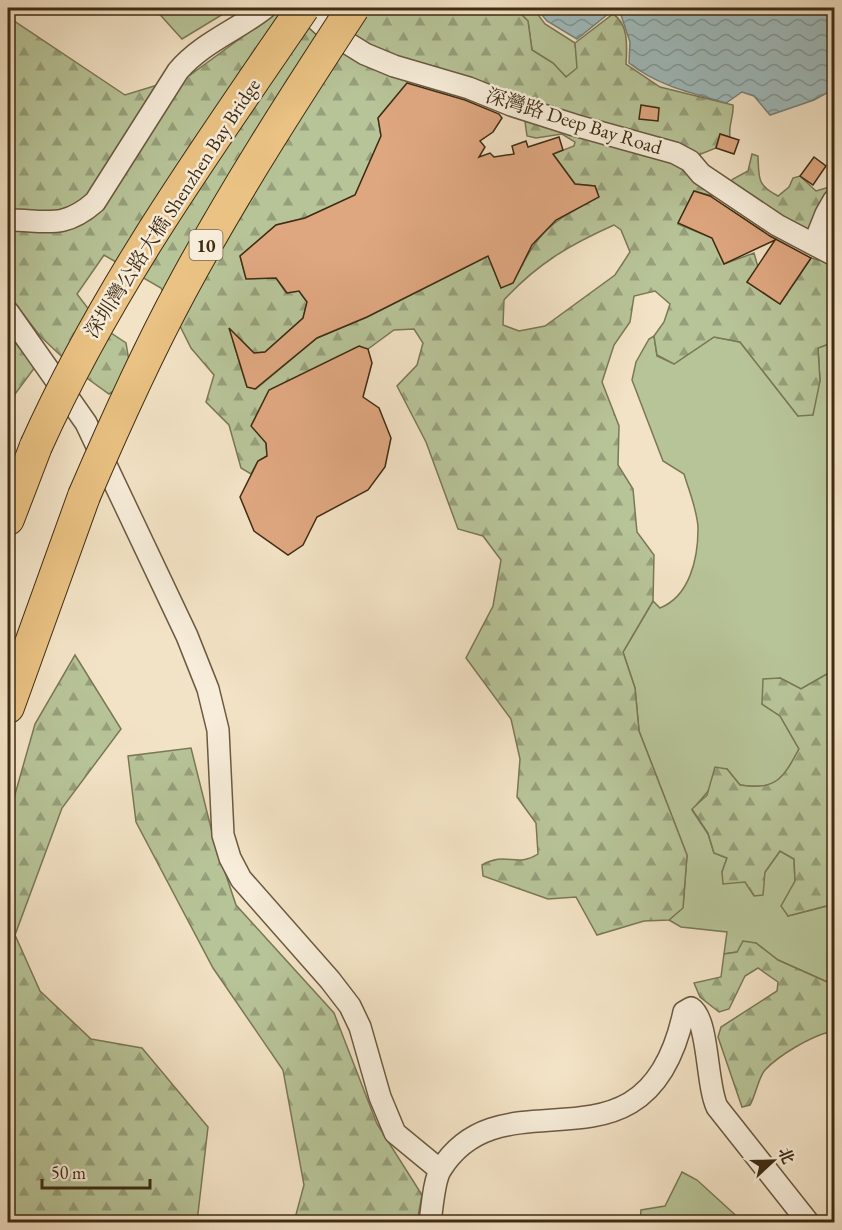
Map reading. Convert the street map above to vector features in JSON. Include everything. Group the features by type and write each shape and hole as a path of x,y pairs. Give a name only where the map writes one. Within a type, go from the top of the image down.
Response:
{"highway":[{"name":"深圳灣公路大橋 Shenzhen Bay Bridge","path":"8,519 36,446 81,351 129,266 304,8"},
{"name":"10","path":"8,707 84,496 136,378 185,282 248,173 353,8"}],"street":[{"path":"8,220 61,222 80,215 95,202 178,71 193,54 221,34 247,22 265,8"},
{"name":"深灣路 Deep Bay Road","path":"304,8 332,33 365,54 394,66 469,88 511,105 574,125 675,153 777,225 834,255"},
{"path":"814,244 834,200"},
{"path":"8,312 86,423 187,636 208,689 218,730 223,835 230,858 241,879 350,1006 360,1027 380,1097 395,1133 440,1170"},
{"path":"430,1222 440,1170 467,1140 501,1126 601,1114 622,1108 637,1100 661,1075 677,1041 684,1012 691,1008 700,1018 712,1094 717,1107 808,1222"}],"green space":[{"path":"154,8 233,8 182,39"},
{"path":"282,8 292,8 412,77 378,118 381,136 355,195 305,218 276,225 240,256 246,278 276,278 286,293 299,291 307,302 303,318 265,352 254,353 239,338 233,341 247,387 256,389 317,338 367,317 488,256 501,287 513,283 530,251 546,230 567,214 598,197 595,186 575,184 553,154 574,146 575,142 562,134 536,138 527,136 525,122 532,118 671,158 714,191 713,196 694,191 678,224 712,238 724,264 754,253 758,267 747,282 780,304 811,258 834,264 834,342 818,348 820,381 813,415 798,416 740,342 714,337 674,364 657,355 654,336 664,322 670,304 655,291 634,296 630,322 614,345 602,382 619,426 618,465 633,489 637,532 654,555 653,601 623,652 635,688 639,731 687,855 683,908 669,920 644,921 597,935 576,897 548,899 483,876 482,865 490,861 524,860 538,854 536,823 517,797 520,759 511,719 466,658 493,606 501,560 483,536 458,529 426,442 397,386 417,365 423,343 414,329 394,330 368,349 266,443 267,456 258,461 251,474 241,468 229,425 206,402 214,375 191,348 161,288 104,255 77,294 102,327 126,343 132,379 109,394 77,371 40,336 8,294 8,17 125,95 190,75","holes":["614,225 621,230 630,252 615,275 545,326 519,331 503,325 504,300 541,266 554,256 598,232"]},
{"path":"311,8 515,8 528,21 532,50 553,63 566,77 577,68 575,43 613,14 618,18 624,30 627,43 626,64 660,87 733,105 730,137 720,134 716,148 696,156 369,50"},
{"path":"515,8 533,8 545,24 575,43 578,68 566,77 553,63 532,50 528,21"},
{"path":"752,154 758,156 759,176 763,185 778,196 789,187 793,178 800,176 816,191 833,186 834,190 805,233 727,185 748,171"},
{"path":"8,334 35,367 15,394 8,415"},
{"path":"654,336 657,356 674,364 714,337 740,342 798,416 820,381 818,348 834,342 834,670 801,689 780,678 762,704 780,716 799,749 783,775 770,784 762,786 740,785 727,769 692,810 708,834 714,853 727,858 722,872 765,872 780,851 794,859 795,881 788,916 827,906 834,910 834,985 778,960 756,943 737,952 724,954 727,932 681,927 669,920 683,907 687,855 639,731 635,688 623,652 653,601 660,608 679,595 694,564 698,540 697,516 684,474 663,461 632,380 636,362 649,339"},
{"path":"75,655 121,729 62,808 15,935 40,991 91,1039 142,1048 208,1127 197,1222 8,1222 8,819 35,724"},
{"path":"834,670 834,910 826,906 788,916 781,906 795,881 794,859 780,851 765,872 763,895 754,896 745,882 723,884 722,872 727,858 714,853 708,833 692,809 707,795 715,767 727,769 740,785 762,786 770,784 783,775 799,749 780,716 762,704 763,679 780,678 801,689"},
{"path":"191,748 213,836 236,905 334,1013 377,1124 422,1195 417,1222 294,1222 304,1185 283,1070 213,968 136,822 128,756"},
{"path":"743,941 756,943 778,960 834,985 834,1038 829,1032 821,1034 778,1058 763,1073 750,1105 742,1107 718,1037 721,1027 777,991 778,982 758,968 745,976 729,1009 719,1012 700,997 694,983 721,977 724,954 737,952"},
{"path":"682,1172 697,1180 743,1222 640,1222 641,1210 665,1206"}],"water":[{"path":"536,8 834,8 834,89 814,100 770,115 754,96 742,92 726,103 676,88 640,71 629,63 630,42 621,15 613,10 577,39 547,21"}],"building":[{"path":"407,83 465,100 499,114 502,118 493,132 480,141 485,147 479,157 490,153 494,157 514,154 512,146 526,141 528,147 559,137 563,150 553,154 575,184 595,186 599,197 556,220 532,245 513,283 501,288 488,256 367,317 317,338 255,389 247,387 229,328 254,353 265,352 303,318 307,302 299,291 287,293 276,278 246,279 240,256 276,225 305,218 355,195 381,136 378,118"},
{"path":"641,105 659,108 658,121 639,119"},
{"path":"720,134 739,140 734,154 716,148"},
{"path":"814,157 826,166 813,185 800,176"},
{"path":"694,191 710,196 770,236 811,258 780,304 747,282 775,240 724,264 712,238 678,223"},
{"path":"359,346 368,349 372,363 363,397 379,408 391,438 385,467 368,490 317,517 303,545 288,555 254,531 240,497 258,461 267,456 266,443 251,426 269,390"}]}
